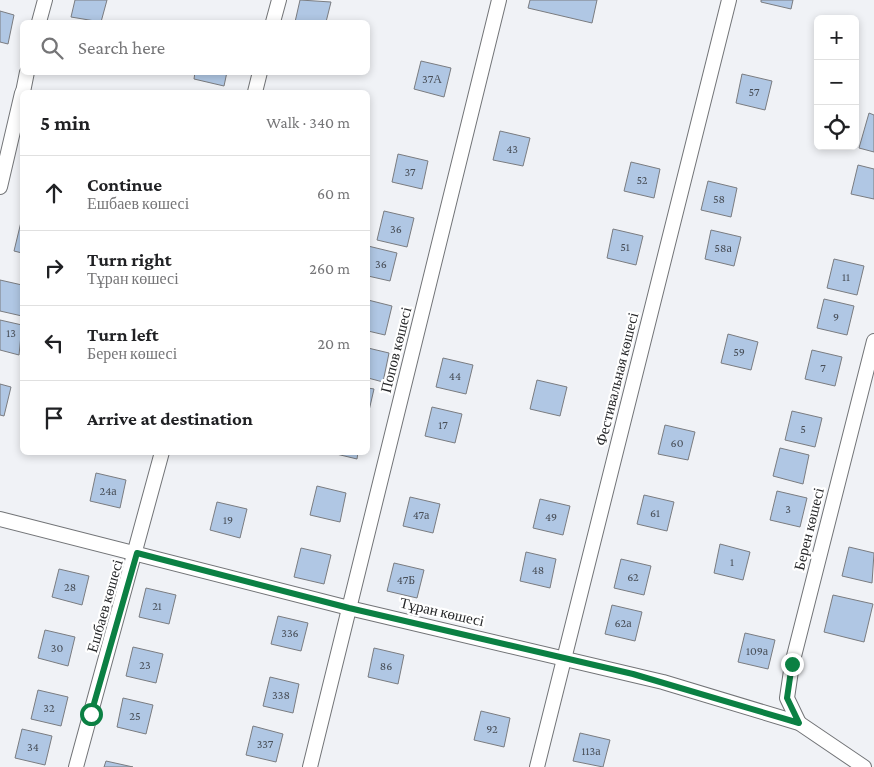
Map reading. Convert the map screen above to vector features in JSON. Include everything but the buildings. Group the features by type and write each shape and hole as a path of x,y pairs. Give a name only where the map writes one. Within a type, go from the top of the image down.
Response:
{"street":[{"path":"40,20 45,0"},
{"path":"274,20 279,0"},
{"name":"Попов көшесі","path":"310,767 499,0"},
{"name":"Фестивальная көшесі","path":"537,767 729,0"},
{"path":"24,90 26,75"},
{"path":"256,90 259,75"},
{"path":"0,187 20,105"},
{"name":"Берен көшесі","path":"799,723 787,698 792,664 874,341"},
{"name":"Ешбаев көшесі","path":"76,767 137,553 161,455"},
{"name":"Тұран көшесі","path":"0,519 349,608 564,657 663,682 799,723 864,767"}],"route":[{"path":"91,714 137,553 349,608 633,674 799,723 787,698 792,664"}]}
